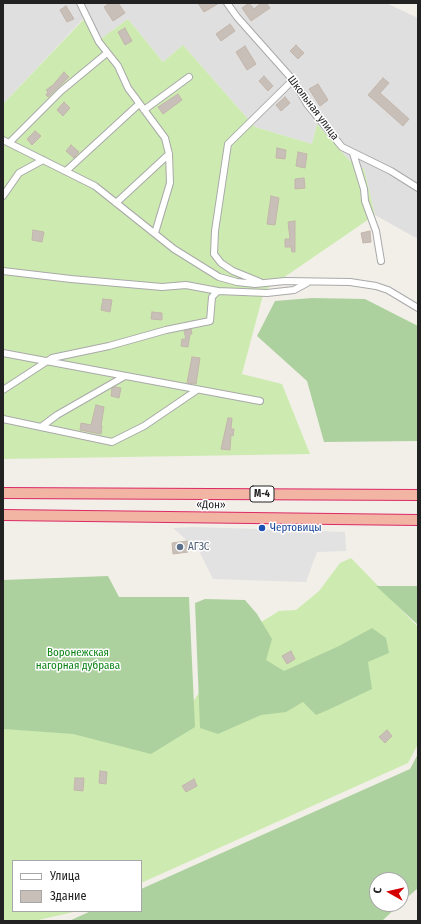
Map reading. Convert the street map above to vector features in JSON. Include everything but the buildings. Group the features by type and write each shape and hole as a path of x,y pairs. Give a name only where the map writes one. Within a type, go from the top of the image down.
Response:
{"highway":[{"name":"«Дон»","path":"3,493 418,495"},
{"name":"«Дон»","path":"3,515 418,520"}],"street":[{"path":"80,3 99,42 118,66 128,88 165,138 169,154 170,183 155,233"},
{"name":"Школьная улица","path":"228,3 236,17 293,80 307,104 342,147 391,171 418,188"},
{"path":"9,143 61,91 107,53"},
{"path":"144,110 189,77"},
{"path":"266,284 247,278 220,263 214,254 215,231 228,144 293,80"},
{"path":"66,171 139,104"},
{"path":"3,140 95,186 155,233 174,250 219,277 237,282 266,284 285,281 350,282 376,286 388,290 418,308"},
{"path":"353,153 358,164 365,201 376,231 381,261"},
{"path":"116,203 169,154"},
{"path":"3,196 19,173 43,160"},
{"path":"3,271 70,279 162,286 186,285 218,290 267,293 294,290 308,282"},
{"path":"3,390 52,358 109,346 166,330 210,322 212,297 218,290"},
{"path":"3,353 260,401"},
{"path":"41,427 58,415 125,376"},
{"path":"3,420 112,442 144,426 197,390"}],"shaded area":[{"path":"3,3 386,3 418,18 418,239 375,215 364,169 349,160 317,124 312,144 255,127 183,45 163,62 128,19 102,38 83,19 3,104"},
{"path":"195,527 345,532 346,551 317,552 306,582 213,579 199,551 173,528"}],"green space":[{"path":"84,19 102,38 128,19 163,62 183,45 255,127 312,144 317,124 349,160 364,169 375,215 264,291 242,374 282,384 310,454 3,459 3,104"},
{"path":"312,298 365,299 418,326 418,441 324,442 307,381 257,336 275,301"},
{"path":"351,558 418,627 418,744 408,763 142,883 142,860 12,860 12,912 74,912 34,921 3,921 3,720 188,709 237,637 279,611 296,610 319,591 340,563"},
{"name":"Воронежская нагорная дубрава","path":"108,576 119,597 189,597 195,727 151,754 73,734 3,729 3,580"},
{"path":"376,586 418,586 418,625"},
{"path":"205,599 245,600 257,614 272,639 266,660 284,671 339,646 372,628 386,638 389,653 368,662 372,689 328,710 316,715 303,702 286,712 261,715 218,734 200,728 195,603"},
{"path":"418,754 418,888 409,896 409,872 369,872 369,912 392,912 382,921 69,921 89,912 142,912 142,889 410,769"}],"place":[{"name":"Чертовицы","path":"262,528"},
{"name":"АГЗС","path":"180,547"}]}
